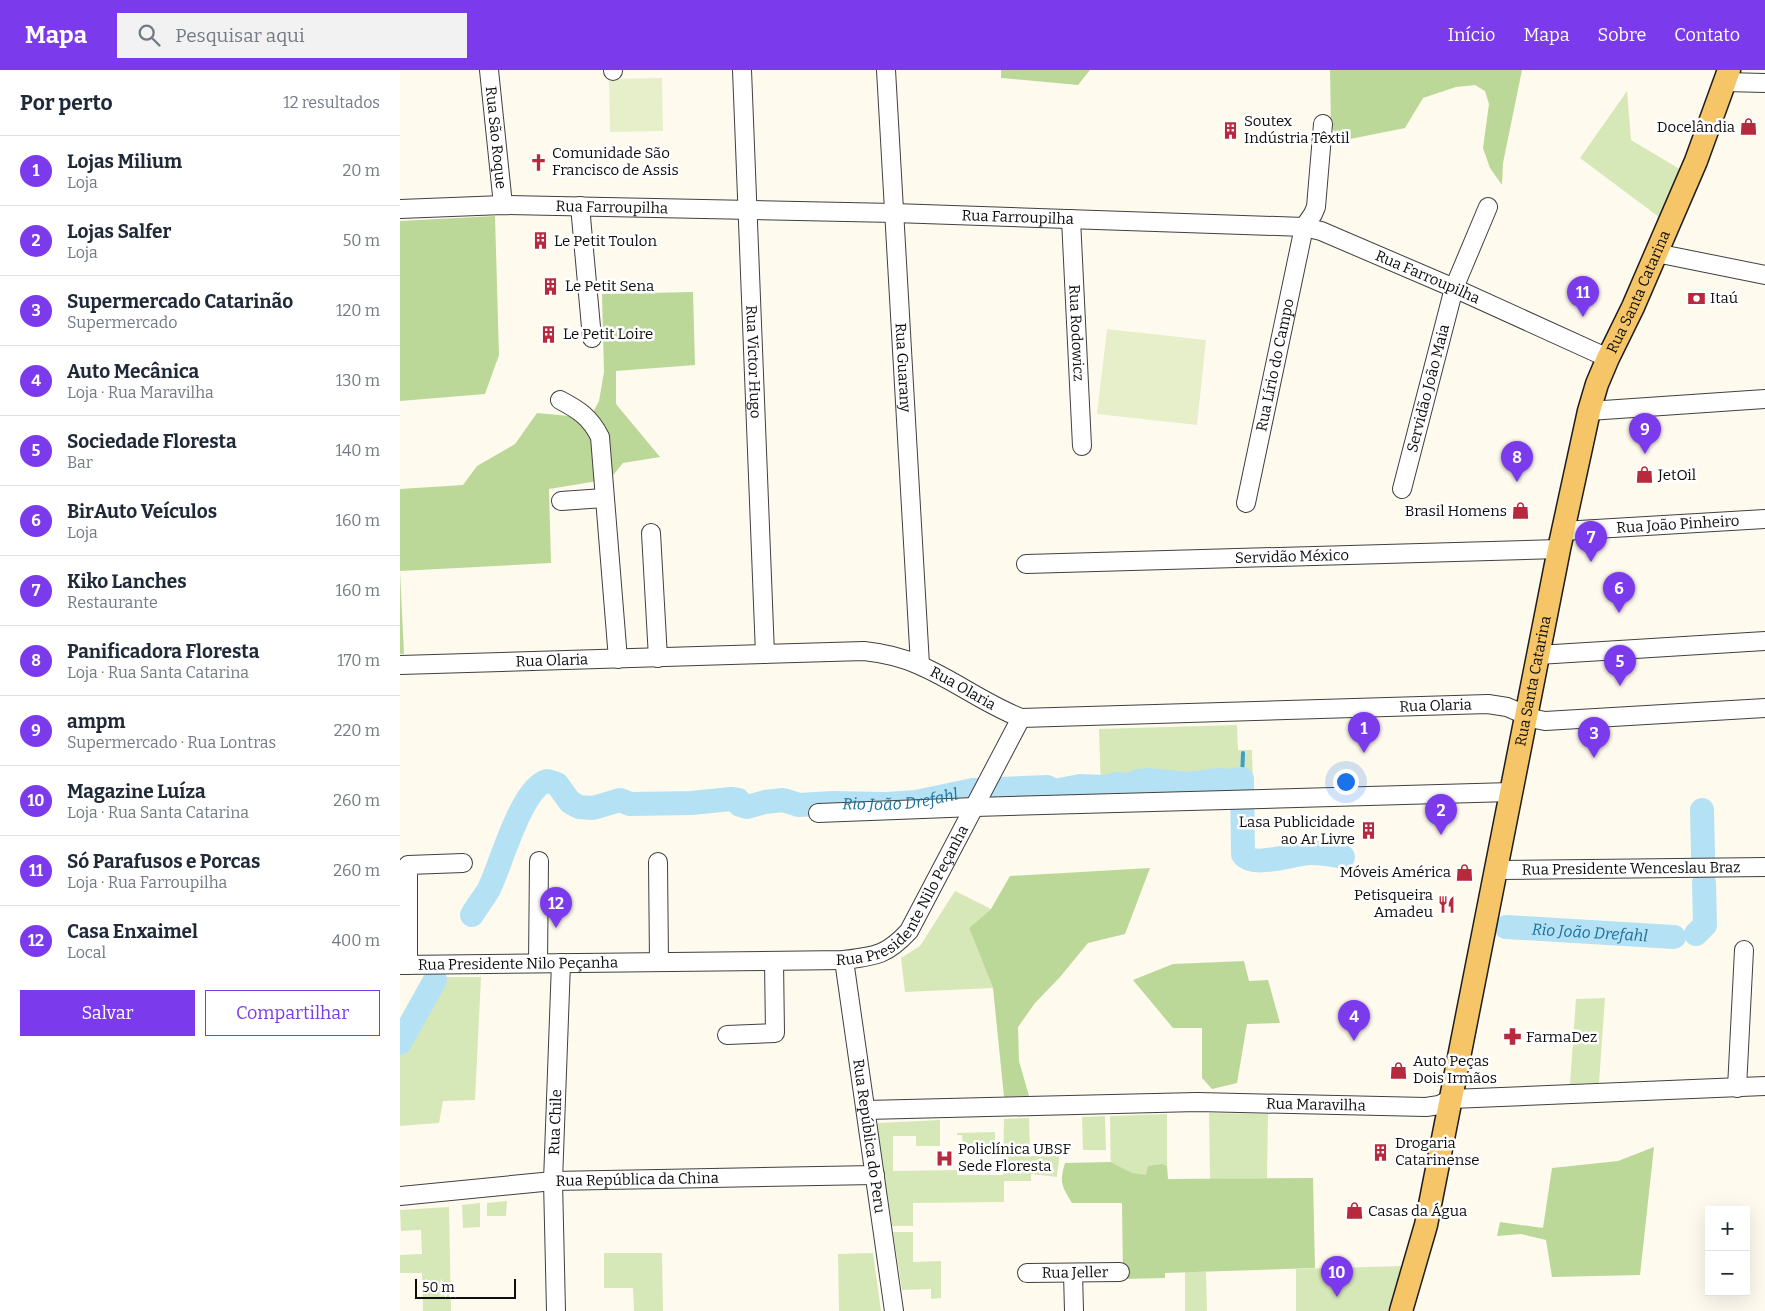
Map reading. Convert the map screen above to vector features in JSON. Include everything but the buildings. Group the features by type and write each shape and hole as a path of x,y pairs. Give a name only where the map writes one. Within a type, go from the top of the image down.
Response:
{"main road":[{"name":"Rua Santa Catarina","path":"1401,1311 1426,1225 1560,540 1589,411 1608,358 1696,161 1727,76"}],"street":[{"name":"Rua São Roque","path":"489,70 502,205"},
{"name":"Rua Victor Hugo","path":"742,70 765,654"},
{"name":"Rua Guarany","path":"886,70 920,665"},
{"path":"1727,76 1765,83"},
{"name":"Rua Lírio do Campo","path":"1246,503 1304,227 1314,214 1316,207 1323,124"},
{"name":"Rua Farroupilha","path":"400,209 502,205 580,206 894,213 1304,227 1321,231 1454,288 1608,358"},
{"path":"580,206 592,338"},
{"name":"Servidão João Maia","path":"1402,489 1454,288 1488,207"},
{"name":"Rua Rodowicz","path":"1071,219 1082,446"},
{"path":"1656,253 1765,275"},
{"path":"1589,411 1765,399"},
{"path":"560,400 579,410 594,425 600,437 618,659"},
{"path":"561,501 604,498"},
{"name":"Rua João Pinheiro","path":"1560,540 1765,519"},
{"path":"651,533 658,658"},
{"name":"Servidão México","path":"1026,564 1560,540"},
{"path":"1538,655 1765,641"},
{"name":"Rua Olaria","path":"400,665 864,651 884,653 920,665 1004,712 1021,718 1488,704 1507,707 1535,719 1545,721 1765,708"},
{"path":"818,813 981,795 1021,718"},
{"name":"Rua Presidente Nilo Peçanha","path":"404,965 844,960 872,957 884,953 899,942 909,931 981,795 1241,799 1511,792"},
{"path":"538,963 539,861"},
{"path":"658,862 659,962"},
{"path":"404,965 408,864 463,863"},
{"name":"Rua Presidente Wenceslau Braz","path":"1496,870 1765,867"},
{"path":"1737,1088 1744,950"},
{"name":"Rua República do Peru","path":"844,960 894,1311"},
{"path":"727,1035 775,1033 774,961"},
{"name":"Rua Chile","path":"556,1311 553,1181 561,963"},
{"name":"Rua Maravilha","path":"866,1110 1197,1102 1426,1107 1439,1105 1451,1099 1765,1086"},
{"name":"Rua República da China","path":"400,1196 553,1181 875,1175"},
{"path":"1073,1272 1074,1311"},
{"name":"Rua Jeller","path":"1027,1273 1120,1272"}],"green space":[{"path":"1001,70 1090,70 1078,85 1001,78"},
{"path":"1330,70 1522,70 1503,163 1502,185 1490,168 1483,148 1489,104 1485,91 1475,85 1456,87 1423,98 1405,128 1340,141 1331,126"},
{"path":"662,78 663,131 610,132 609,79"},
{"path":"1627,91 1631,140 1683,171 1663,220 1580,158"},
{"path":"495,216 499,355 485,394 400,401 400,221"},
{"path":"693,292 695,365 616,371 616,404 660,457 623,463 610,479 549,489 551,563 400,571 400,489 463,485 477,466 515,444 537,413 590,418 599,401 604,372 602,294"},
{"path":"1107,329 1206,340 1197,425 1097,414"},
{"path":"400,571 404,654 400,654"},
{"path":"1237,725 1238,750 1252,750 1253,787 1101,791 1099,729"},
{"path":"1150,868 1125,934 1088,943 1060,977 1035,1003 1018,1027 1019,1061 1029,1096 1004,1097 993,988 969,928 991,909 1010,876"},
{"path":"955,891 991,909 969,928 993,988 905,992 901,958 920,946"},
{"path":"1244,961 1249,981 1268,980 1280,1023 1247,1024 1237,1083 1212,1089 1202,1078 1202,1028 1173,1028 1133,980 1173,964"},
{"path":"429,977 481,977 475,1100 443,1101 439,1123 400,1126 400,1028"},
{"path":"1605,998 1599,1083 1570,1084 1576,999"},
{"path":"1209,1113 1268,1114 1267,1178 1210,1179"},
{"path":"1167,1114 1167,1179 1111,1182 1110,1116"},
{"path":"1105,1116 1106,1150 1083,1150 1082,1117"},
{"path":"1029,1118 1030,1156 1059,1156 1057,1177 1031,1174 1031,1181 1004,1181 1004,1202 913,1203 913,1226 892,1226 878,1123 940,1120 940,1146 916,1146 916,1136 893,1136 893,1171 957,1170 957,1175 1003,1175 1004,1119"},
{"path":"995,1132 995,1145 963,1146 962,1135 957,1135 957,1133"},
{"path":"1654,1147 1640,1275 1552,1277 1546,1240 1521,1234 1497,1236 1500,1222 1543,1228 1552,1168 1618,1161"},
{"path":"1110,1162 1132,1173 1146,1175 1148,1166 1162,1164 1167,1166 1168,1179 1313,1178 1315,1268 1165,1273 1165,1278 1123,1279 1122,1203 1072,1203 1062,1184 1065,1163"},
{"path":"507,1201 506,1216 487,1216 487,1203"},
{"path":"480,1203 480,1227 463,1228 462,1205"},
{"path":"449,1207 451,1311 423,1311 422,1273 400,1273 400,1255 422,1254 421,1230 401,1231 400,1210"},
{"path":"893,1232 913,1232 913,1262 941,1261 941,1298 931,1299 931,1289 902,1290"},
{"path":"604,1253 662,1253 663,1311 634,1311 633,1288 604,1288"},
{"path":"873,1253 881,1311 839,1311 838,1254"},
{"path":"1404,1266 1388,1311 1296,1311 1296,1269"},
{"path":"1185,1272 1206,1272 1207,1311 1185,1311"}],"waterway":[{"path":"1242,779 1243,753"},
{"name":"Rio João Drefahl","path":"472,915 489,889 520,812 529,797 547,781 557,784 570,802 579,807 593,808 620,800 630,804 692,803 731,799 738,800 740,805 747,807 783,800 799,805 833,803 887,804 916,802 973,790 1047,787 1055,791 1080,786 1106,787 1118,784 1126,786 1148,780 1188,784 1242,779 1243,854 1248,858 1265,860 1311,853 1343,857"},
{"name":"Rio João Drefahl","path":"1702,810 1703,855"},
{"name":"Rio João Drefahl","path":"1696,934 1705,925 1704,883"},
{"name":"Rio João Drefahl","path":"1506,927 1674,937"},
{"name":"Rio João Drefahl","path":"400,1043 435,980"}],"place":[{"name":"Docelândia","path":"1749,127"},
{"name":"Soutex Indústria Têxtil","path":"1230,130"},
{"name":"Comunidade São Francisco de Assis","path":"538,162"},
{"name":"Le Petit Toulon","path":"540,241"},
{"name":"Le Petit Sena","path":"551,286"},
{"name":"Itaú","path":"1696,298"},
{"name":"Só Parafusos e Porcas","path":"1583,317"},
{"name":"Le Petit Loire","path":"549,334"},
{"name":"ampm","path":"1645,454"},
{"name":"JetOil","path":"1644,475"},
{"name":"Panificadora Floresta","path":"1517,482"},
{"name":"Brasil Homens","path":"1521,511"},
{"name":"Kiko Lanches","path":"1591,562"},
{"name":"BirAuto Veículos","path":"1619,613"},
{"name":"Sociedade Floresta","path":"1620,686"},
{"name":"Lojas Milium","path":"1364,753"},
{"name":"Supermercado Catarinão","path":"1594,758"},
{"name":"Lasa Publicidade ao Ar Livre","path":"1369,831"},
{"name":"Lojas Salfer","path":"1441,835"},
{"name":"Móveis América","path":"1465,872"},
{"name":"Petisqueira Amadeu","path":"1447,904"},
{"name":"Casa Enxaimel","path":"556,928"},
{"name":"FarmaDez","path":"1512,1037"},
{"name":"Auto Mecânica","path":"1354,1041"},
{"name":"Auto Peças Dois Irmãos","path":"1399,1070"},
{"name":"Drogaria Catarinense","path":"1381,1152"},
{"name":"Policlínica UBSF Sede Floresta","path":"944,1158"},
{"name":"Casas da Água","path":"1354,1211"},
{"name":"Magazine Luíza","path":"1337,1297"}]}
